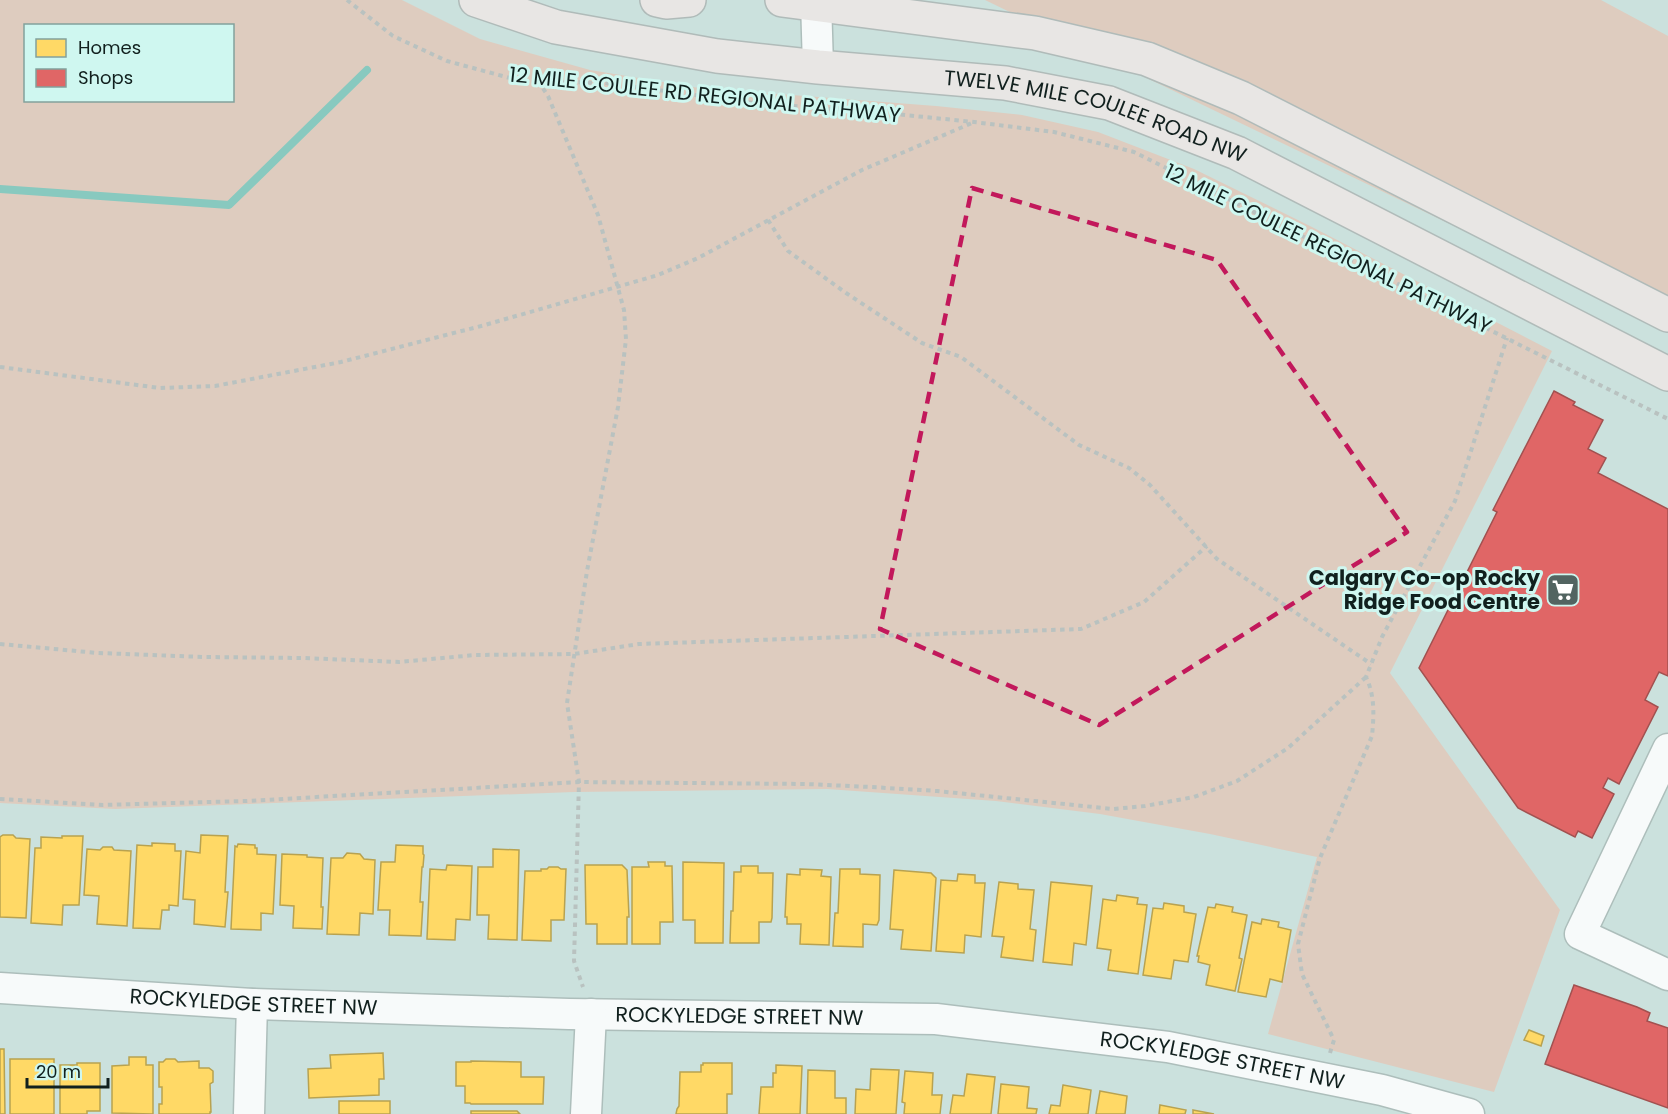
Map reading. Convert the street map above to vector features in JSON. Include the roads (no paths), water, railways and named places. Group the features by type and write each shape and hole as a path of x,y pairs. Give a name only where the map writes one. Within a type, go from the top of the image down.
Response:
{"main road":[{"name":"TWELVE MILE COULEE ROAD NW","path":"476,0 556,27 717,56 1005,84 1109,104 1237,153 1668,374"},
{"path":"657,0 666,2 689,0"},
{"path":"783,0 816,2 1035,33 1147,59 1241,98 1668,315"}],"street":[{"path":"816,2 818,67"},
{"path":"1668,749 1580,934 1668,975"},
{"name":"ROCKYLEDGE STREET NW","path":"0,988 252,1004 557,1014 936,1019 1168,1047 1382,1090 1469,1114"},
{"path":"249,1114 252,1004"},
{"path":"586,1114 591,1014"}],"waterway":[{"path":"0,189 229,205 367,70"}],"place":[{"name":"Calgary Co-op Rocky Ridge Food Centre","path":"1563,590"}]}
